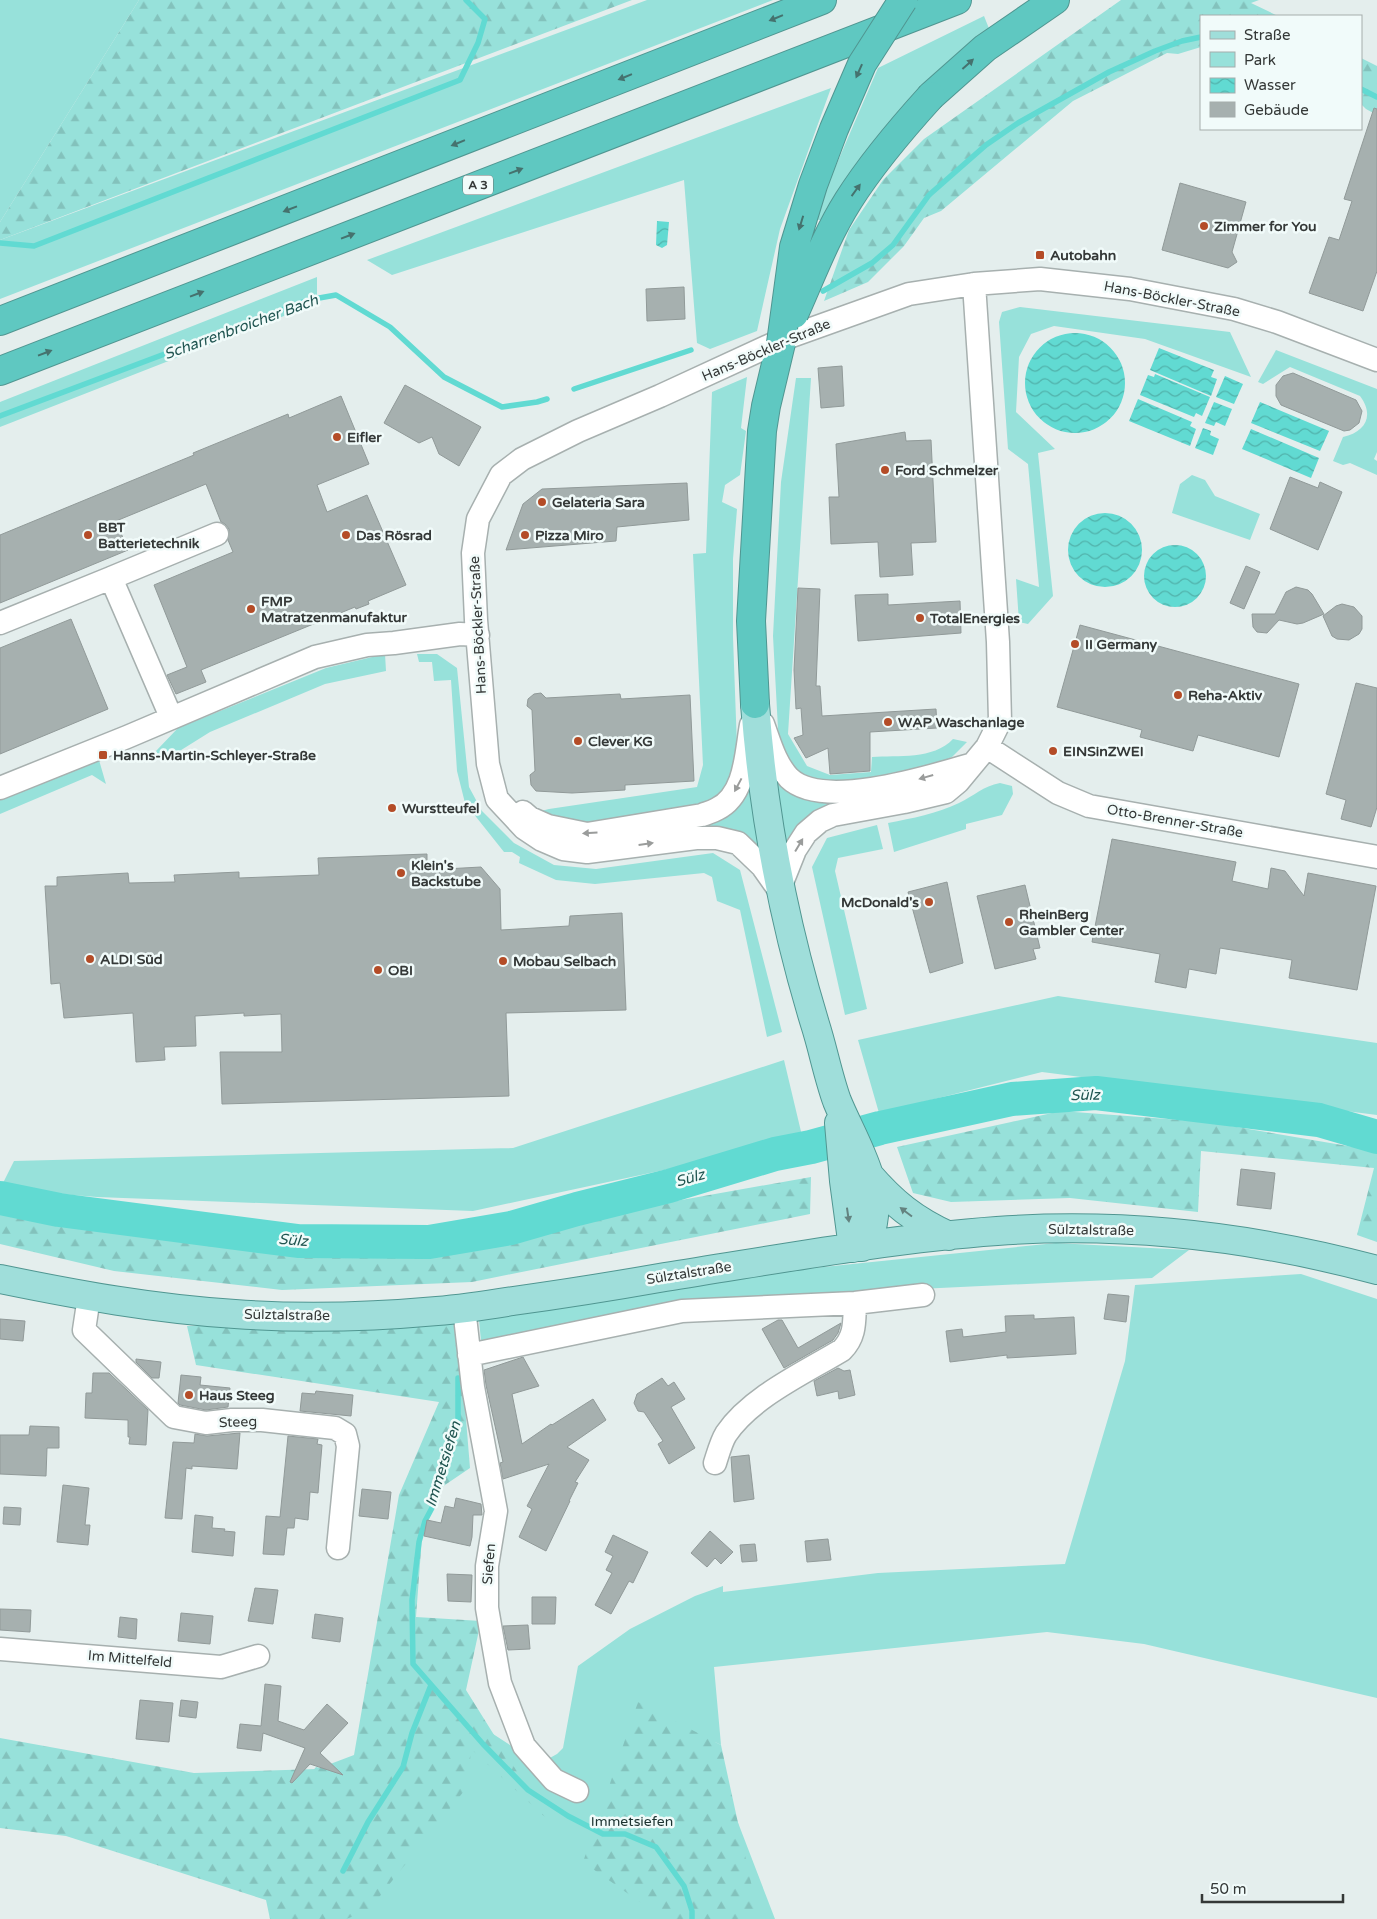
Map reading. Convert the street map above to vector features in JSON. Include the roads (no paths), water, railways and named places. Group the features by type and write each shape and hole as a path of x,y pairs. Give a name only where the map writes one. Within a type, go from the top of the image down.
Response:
{"highway":[{"path":"0,321 822,0"},
{"path":"755,704 751,620 762,431 781,343 794,247 813,185 834,129 862,64 903,0"},
{"name":"A 3","path":"0,371 957,0"},
{"path":"781,343 829,235 848,200 891,140 931,96 985,48 1055,0"}],"main road":[{"path":"755,704 763,785 779,890 802,982 837,1099 856,1178 873,1195 874,1214 869,1236 857,1247"},
{"path":"856,1178 895,1203 911,1216 949,1236"},
{"name":"Sülztalstraße","path":"0,1279 89,1297 202,1312 274,1316 372,1315 464,1308 857,1247 1000,1231 1059,1229 1139,1231 1241,1242 1322,1257 1377,1270"}],"street":[{"name":"Hans-Böckler-Straße","path":"779,890 762,866 738,843 717,838 696,838 587,852 563,849 542,840 524,828 497,799 488,764 473,552 478,519 501,475 522,459 578,431 660,396 786,338 909,294 974,284 1040,279 1130,289 1234,309 1277,322 1377,360"},
{"path":"779,890 795,850 806,833 820,821 833,815 946,792 958,782 980,755 1000,721 974,284"},
{"path":"0,623 216,534"},
{"path":"111,578 171,718"},
{"path":"0,788 315,657 367,645 460,634 478,635"},
{"path":"755,704 776,762 790,779 809,789 831,793 905,783 980,755"},
{"path":"491,779 530,818 548,826 568,831 588,834 702,815 718,809 725,803 732,796 742,777 755,704"},
{"name":"Otto-Brenner-Straße","path":"980,755 1089,806 1377,857"},
{"path":"470,1355 682,1311 855,1303 923,1295"},
{"name":"Steeg","path":"89,1297 84,1330 174,1417 206,1423 232,1420 262,1420 335,1428 345,1434 348,1446 338,1548"},
{"path":"715,1463 725,1435 742,1413 782,1386 842,1350 849,1343 854,1335 855,1303"},
{"name":"Siefen","path":"464,1308 473,1387 496,1511 487,1566 487,1608 500,1683 524,1746 554,1780 577,1792"},
{"name":"Im Mittelfeld","path":"0,1649 221,1667 258,1656"}],"water":[{"path":"657,221 669,222 667,245 662,248 656,245"},
{"path":"1075,333 1094,337 1110,348 1121,364 1125,383 1121,402 1110,418 1094,429 1075,433 1056,429 1040,418 1029,402 1025,383 1029,364 1040,348 1056,337"},
{"path":"1159,348 1214,370 1211,377 1217,379 1211,396 1150,370"},
{"path":"1155,374 1210,397 1202,416 1196,413 1194,417 1140,395 1148,375 1154,377"},
{"path":"1225,376 1243,384 1234,404 1216,397"},
{"path":"1138,399 1192,422 1190,426 1196,429 1190,446 1129,421"},
{"path":"1214,402 1232,409 1225,426 1216,422 1214,426 1205,423"},
{"path":"1260,402 1329,431 1320,451 1251,423"},
{"path":"1203,428 1211,431 1210,435 1219,439 1213,455 1195,448"},
{"path":"1251,429 1319,458 1311,478 1242,449"},
{"path":"1105,513 1119,516 1131,524 1139,536 1142,550 1139,564 1131,576 1119,584 1105,587 1091,584 1079,576 1071,564 1068,550 1071,536 1079,524 1091,516"},
{"path":"1175,545 1187,548 1197,554 1203,564 1206,576 1203,588 1197,598 1187,604 1175,607 1163,604 1153,598 1147,588 1144,576 1147,564 1153,554 1163,548"}],"waterway":[{"path":"0,243 34,246 460,80 478,43 485,19 466,0"},
{"name":"Scharrenbroicher Bach","path":"823,291 872,263 893,245 929,195 986,145 1018,123 1109,72 1155,51 1182,41 1200,37"},
{"name":"Scharrenbroicher Bach","path":"1362,90 1377,97"},
{"name":"Scharrenbroicher Bach","path":"0,416 308,300 336,295 390,327 444,377 502,407 547,399"},
{"name":"Scharrenbroicher Bach","path":"574,389 691,350"},
{"name":"Sülz","path":"0,1198 59,1210 298,1241 429,1242 511,1228 669,1186 775,1154 811,1147 880,1128 1012,1099 1096,1093 1319,1120 1377,1137"},
{"name":"Immetsiefen","path":"458,1378 458,1424 452,1451 433,1506 425,1521 419,1542 412,1600 413,1664 483,1744 528,1790 568,1816 603,1834 625,1834 656,1847 684,1886 692,1911 692,1919"},
{"path":"343,1871 368,1822 403,1767 412,1733 431,1685"}],"place":[{"name":"Zimmer for You","path":"1204,226"},
{"name":"Autobahn","path":"1040,255"},
{"name":"Eifler","path":"337,437"},
{"name":"Ford Schmelzer","path":"885,470"},
{"name":"Gelateria Sara","path":"542,502"},
{"name":"BBT Batterietechnik","path":"88,535"},
{"name":"Das Rösrad","path":"346,535"},
{"name":"Pizza Miro","path":"525,535"},
{"name":"FMP Matratzenmanufaktur","path":"251,609"},
{"name":"TotalEnergies","path":"920,618"},
{"name":"II Germany","path":"1075,644"},
{"name":"Reha-Aktiv","path":"1178,695"},
{"name":"WAP Waschanlage","path":"888,722"},
{"name":"Clever KG","path":"578,741"},
{"name":"EINSinZWEI","path":"1053,751"},
{"name":"Hanns-Martin-Schleyer-Straße","path":"103,755"},
{"name":"Wurstteufel","path":"392,808"},
{"name":"Klein's Backstube","path":"401,873"},
{"name":"McDonald's","path":"929,902"},
{"name":"RheinBerg Gambler Center","path":"1009,922"},
{"name":"ALDI Süd","path":"90,959"},
{"name":"Mobau Selbach","path":"503,961"},
{"name":"OBI","path":"378,970"},
{"name":"Haus Steeg","path":"189,1395"}]}
